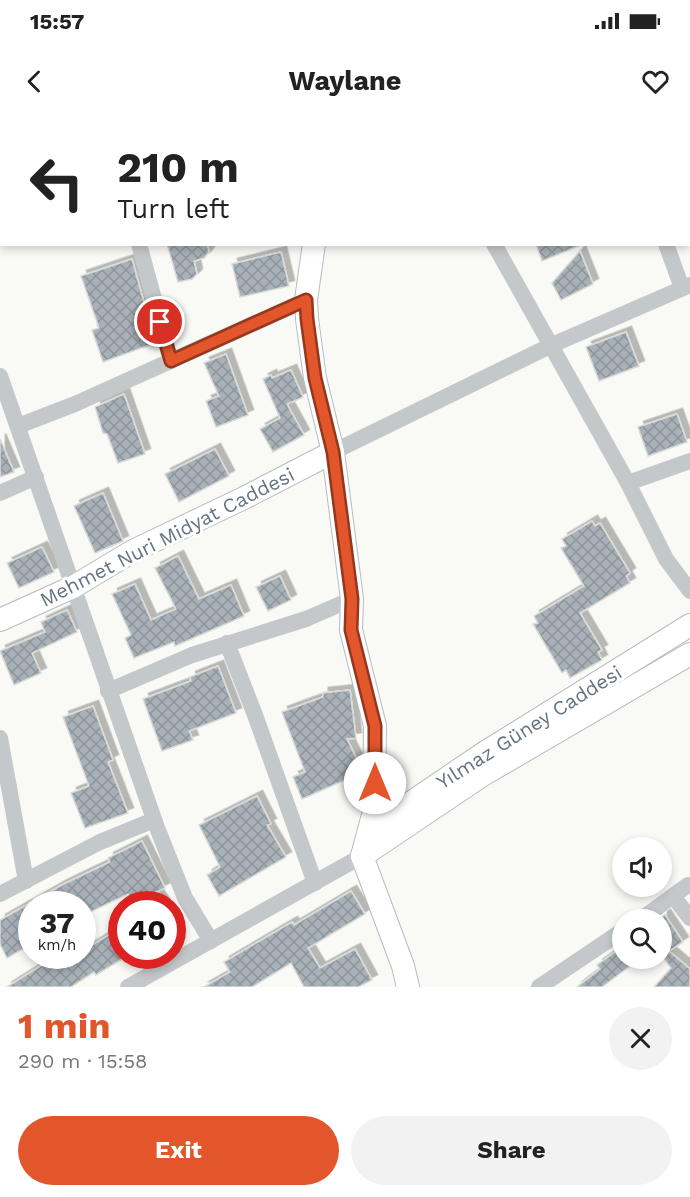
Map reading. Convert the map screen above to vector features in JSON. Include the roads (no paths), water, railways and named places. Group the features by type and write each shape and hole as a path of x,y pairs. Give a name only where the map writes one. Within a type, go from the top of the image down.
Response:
{"street":[{"path":"140,246 171,361"},
{"path":"314,246 306,300 307,319 315,378 333,452 352,599 351,630 375,726 375,811 362,856 403,966 406,986"},
{"path":"495,246 628,483 666,560 690,591"},
{"path":"333,452 552,345 686,286 667,246"},
{"path":"18,426 75,404 306,300"},
{"path":"0,376 154,820 185,898 211,941"},
{"name":"Mehmet Nuri Midyat Caddesi","path":"0,620 73,587 133,551 333,452"},
{"path":"628,483 690,461"},
{"path":"0,493 36,477"},
{"path":"108,691 192,655 306,619 352,599"},
{"name":"Yılmaz Güney Caddesi","path":"369,831 484,753 690,625"},
{"path":"227,643 315,883"},
{"path":"128,987 362,856 481,776 690,654"},
{"path":"0,738 26,881"},
{"path":"0,894 100,842 154,820"},
{"path":"655,909 688,885"},
{"path":"673,896 690,918"},
{"path":"539,987 612,938"}]}
